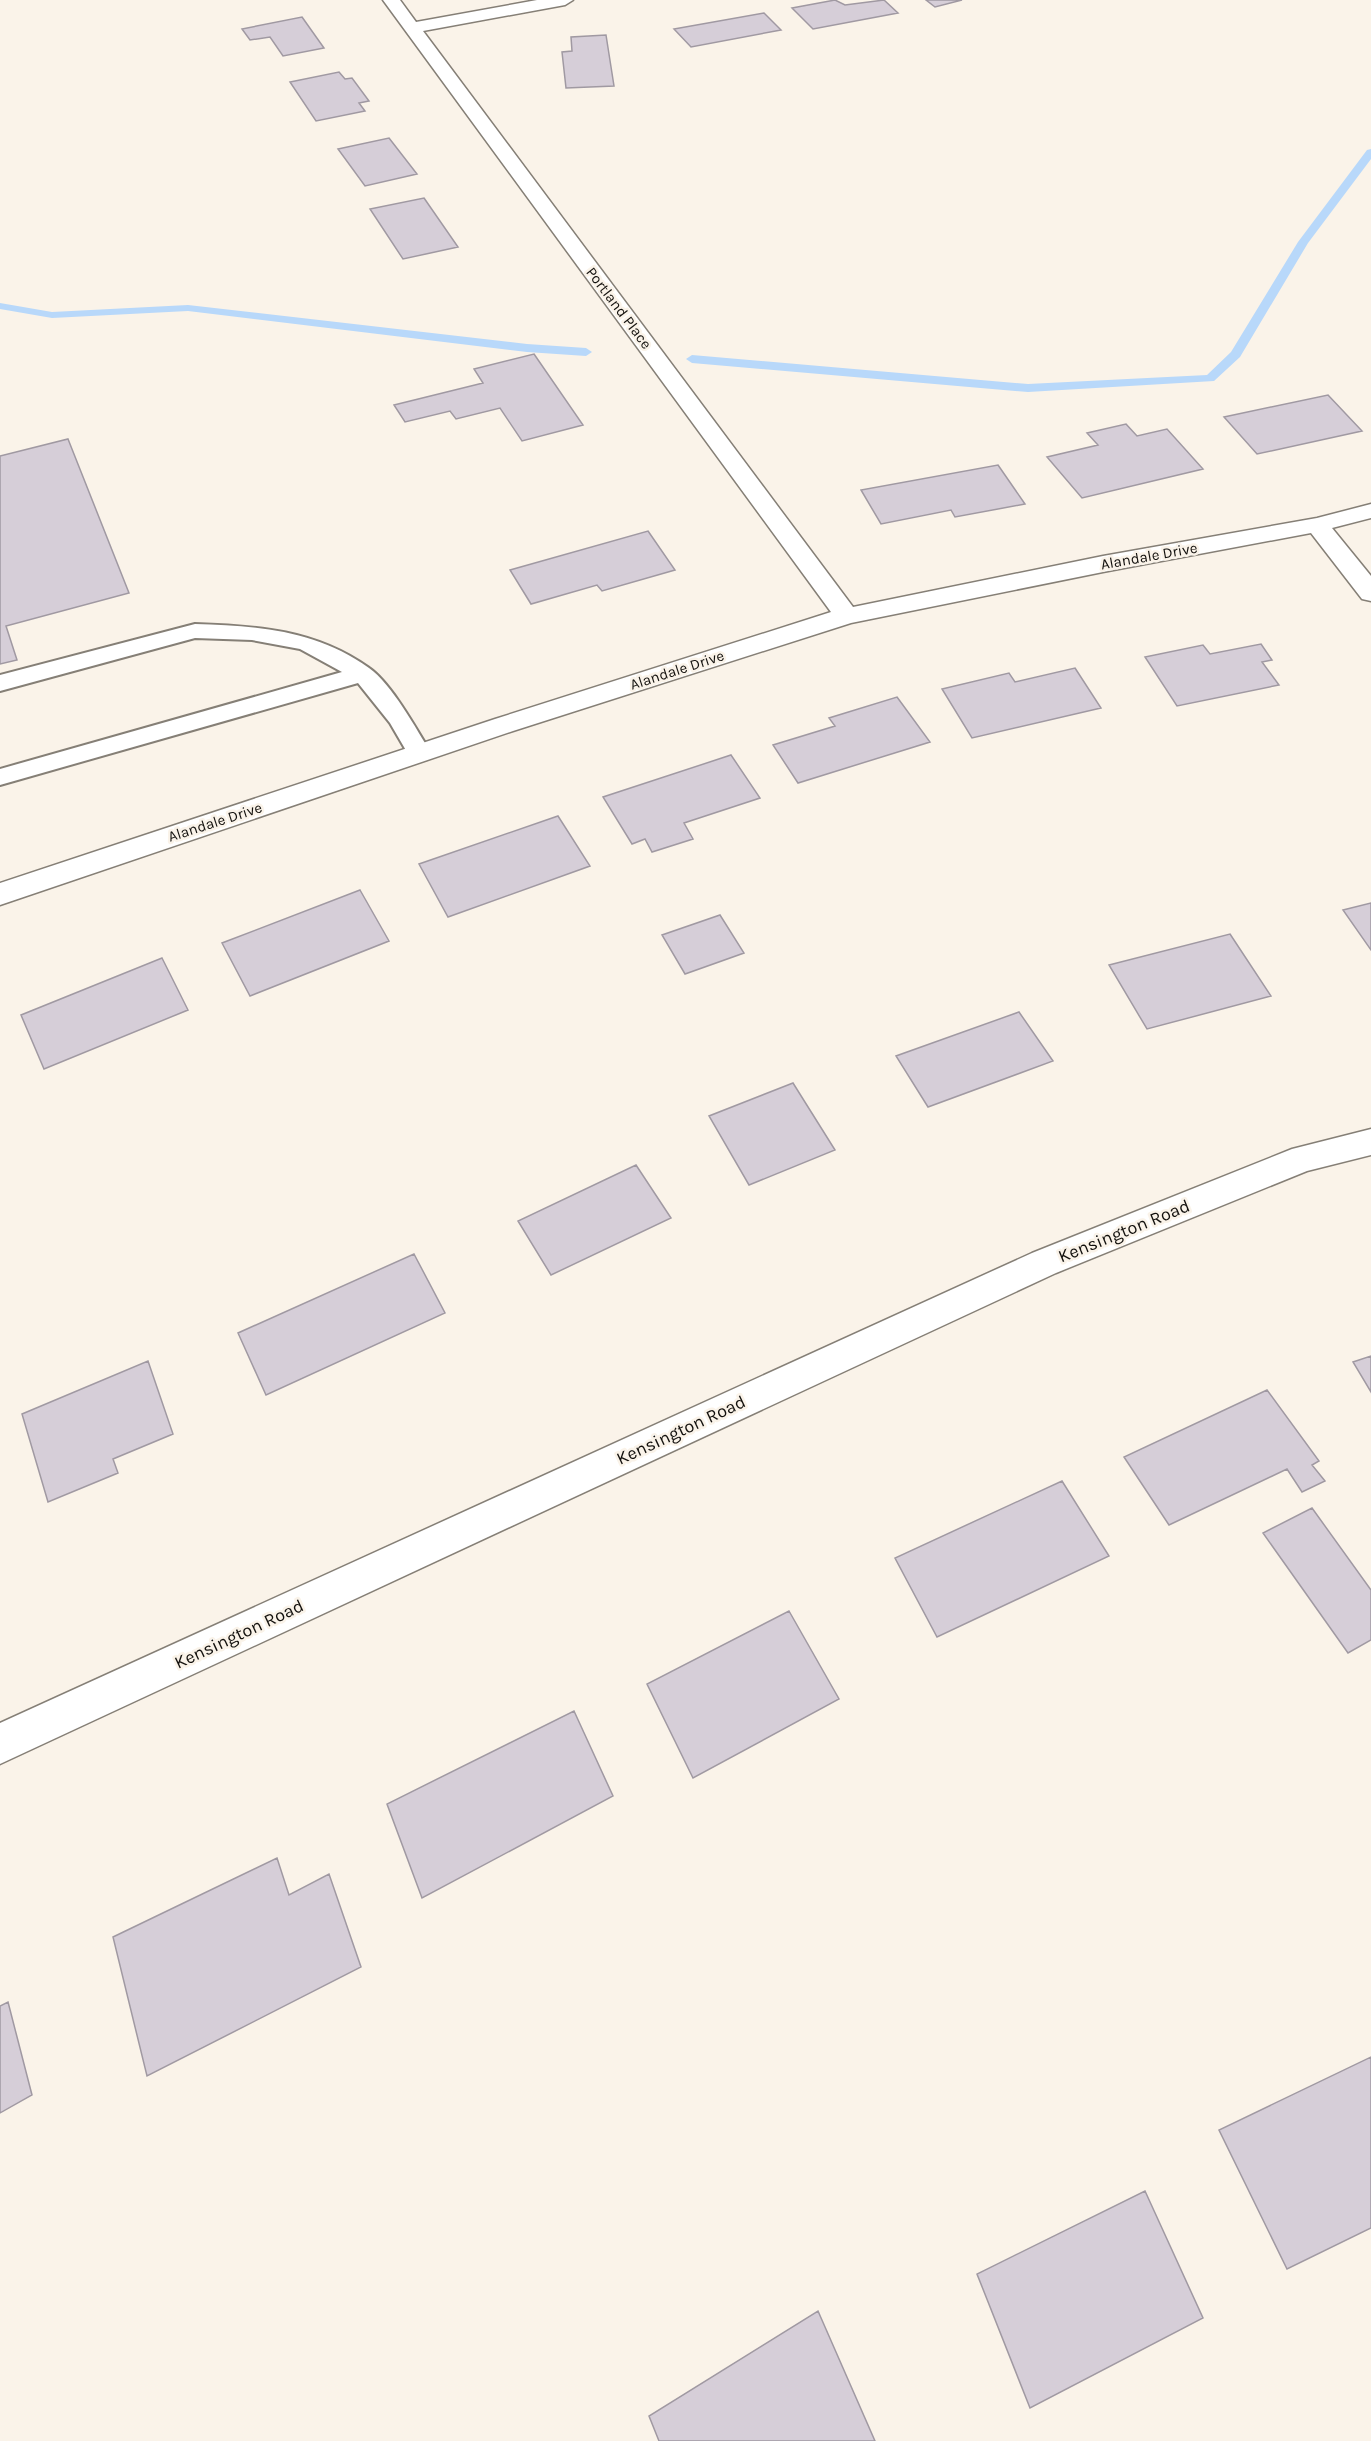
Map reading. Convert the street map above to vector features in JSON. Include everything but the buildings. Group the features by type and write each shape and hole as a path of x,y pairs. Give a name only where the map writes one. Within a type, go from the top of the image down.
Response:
{"street":[{"name":"Portland Place","path":"391,0 847,616"},
{"path":"411,28 565,0"},
{"name":"Alandale Drive","path":"0,894 419,753 847,616 1317,525 1371,511"},
{"path":"1317,525 1371,593"},
{"name":"Kensington Road","path":"0,1744 1044,1263 1303,1159 1371,1142"}],"lane":[{"path":"0,683 195,631 252,633 306,643 363,674 399,717 419,753"},
{"path":"0,777 363,674"}],"waterway":[{"path":"692,359 1028,388 1210,378 1236,354 1303,242 1371,152"},
{"path":"0,306 52,315 188,308 527,348 586,352"}]}
